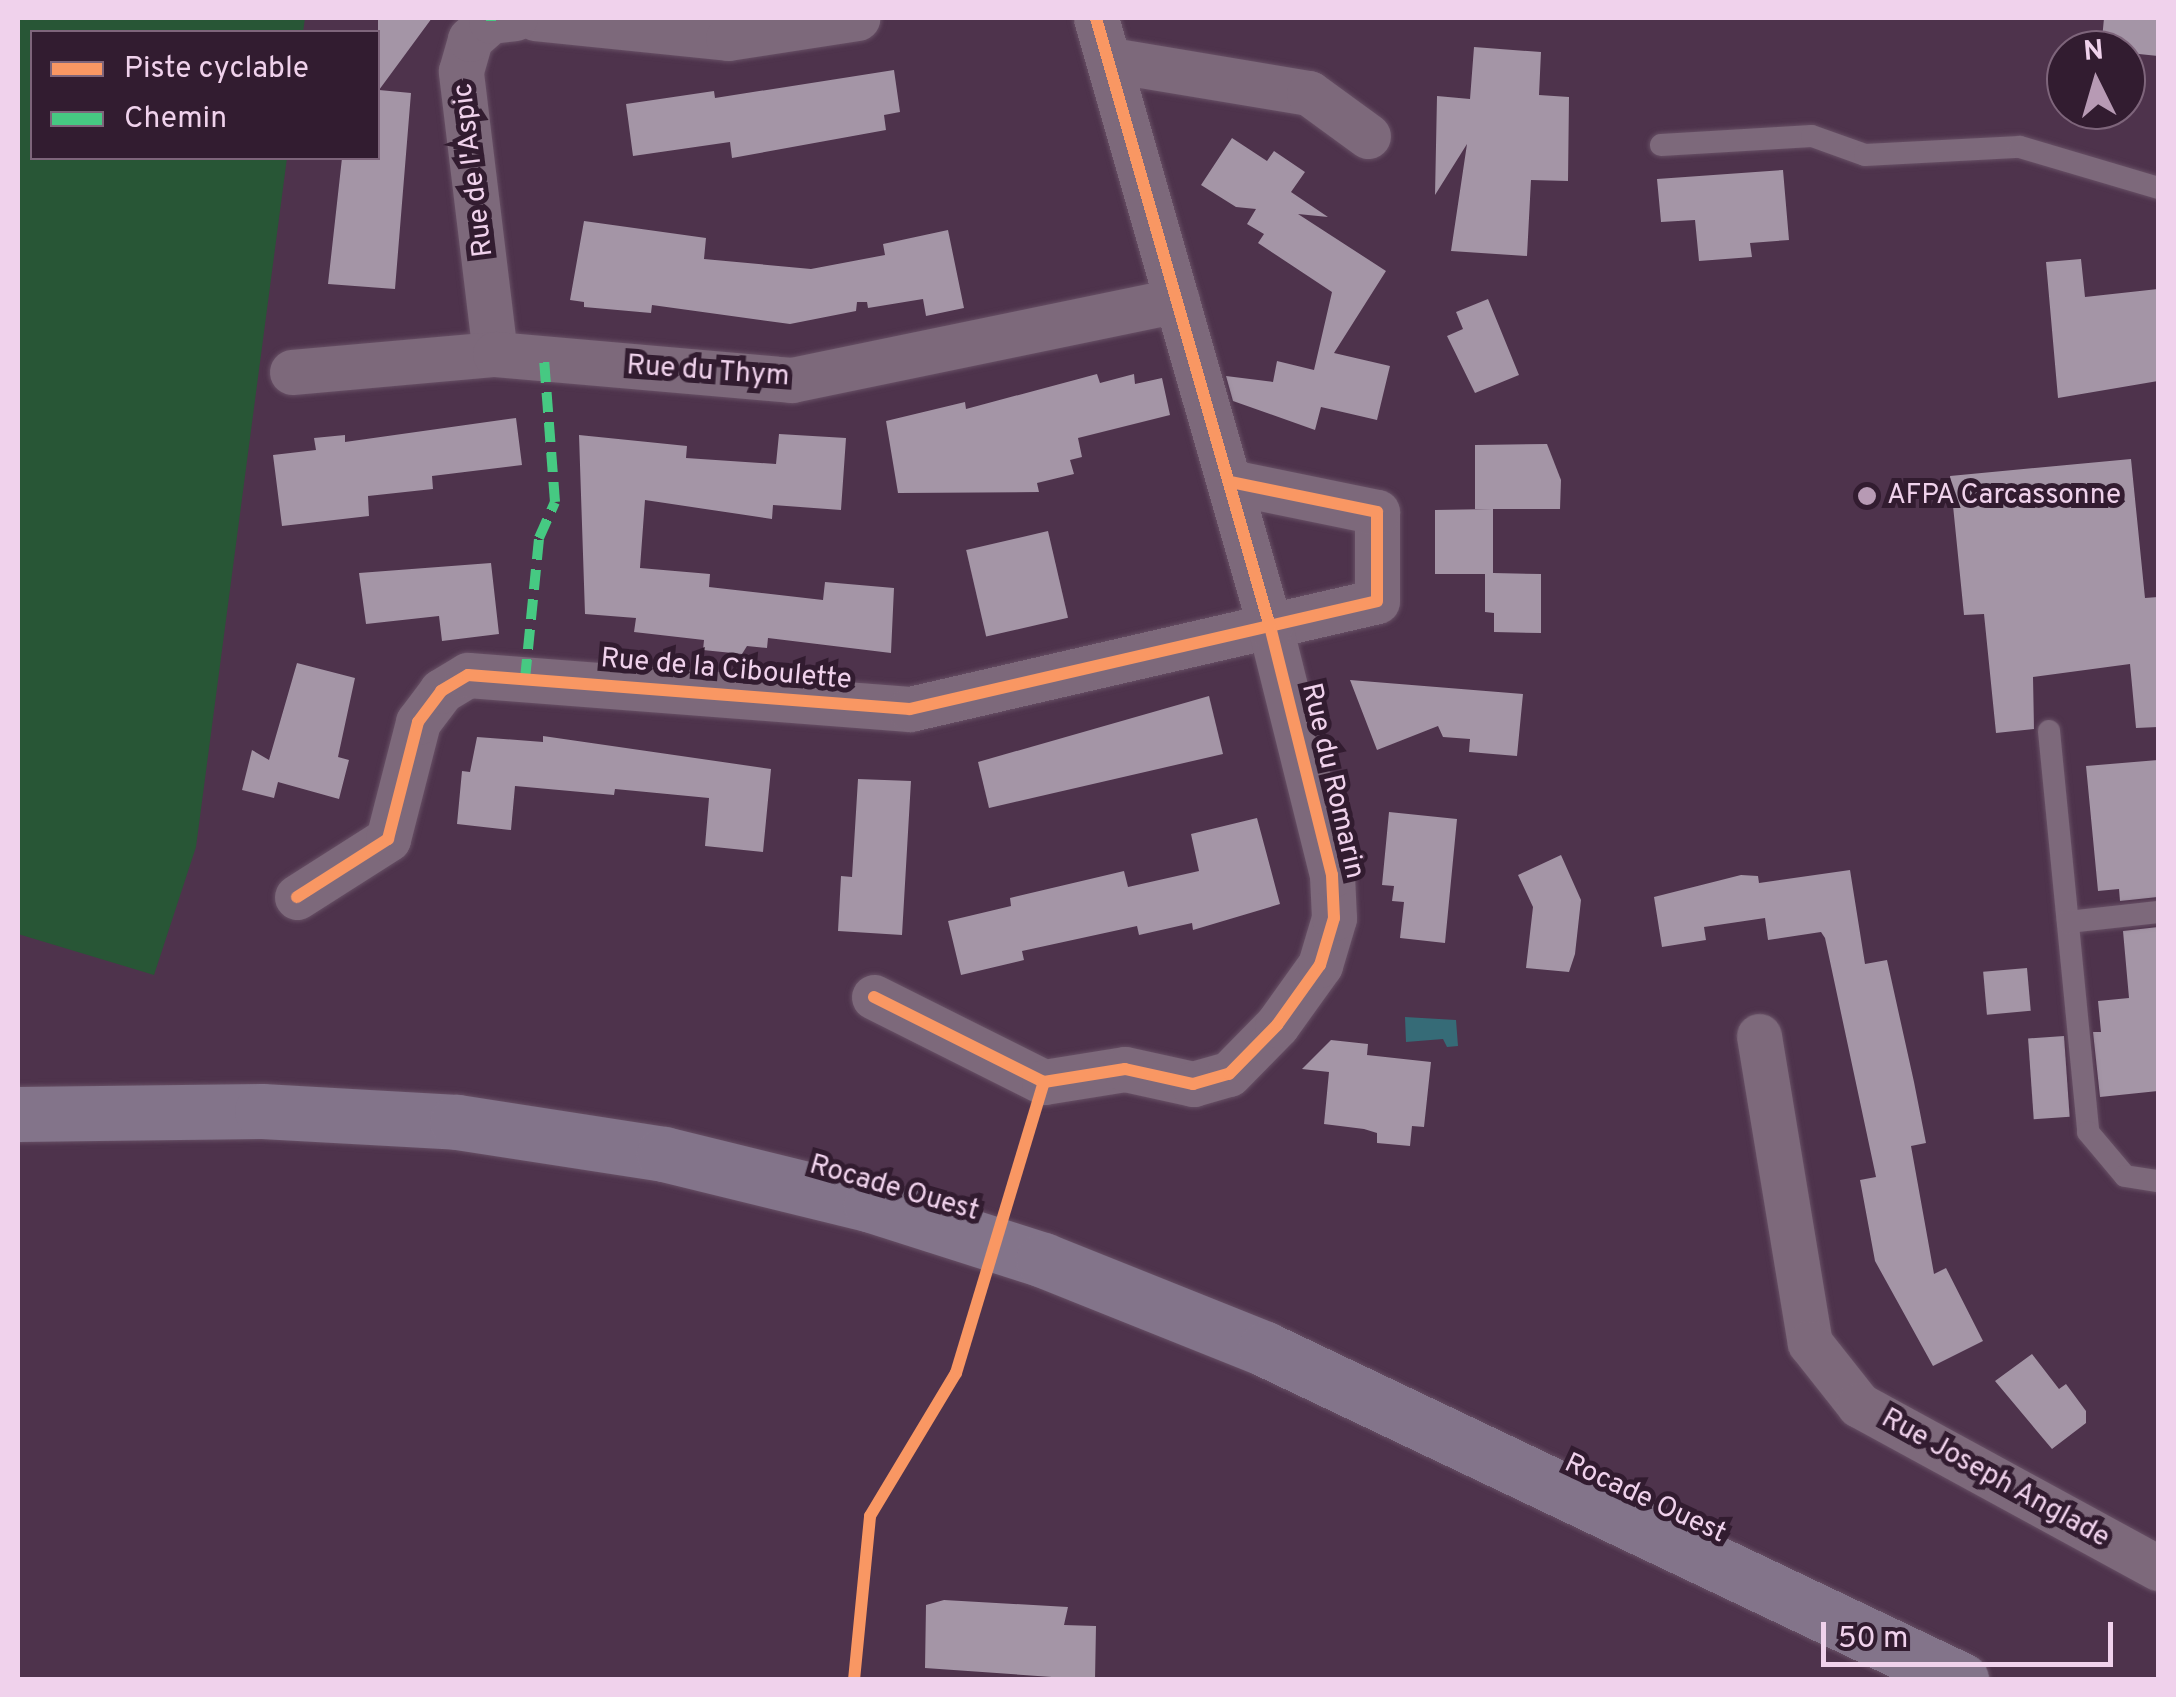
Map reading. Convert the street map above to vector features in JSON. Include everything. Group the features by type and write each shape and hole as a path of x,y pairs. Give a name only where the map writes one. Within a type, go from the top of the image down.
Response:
{"main road":[{"name":"Rocade Ouest","path":"18,1114 262,1111 457,1122 664,1154 872,1205 1043,1260 1264,1349 1938,1667 1983,1680"}],"street":[{"name":"Rue de l'Aspic","path":"496,354 461,71 470,39 491,20 515,18"},
{"path":"534,18 728,38 858,18"},
{"name":"Rue du Romarin","path":"874,997 1044,1082 1124,1069 1193,1084 1229,1074 1277,1025 1320,965 1334,918 1332,875 1270,627 1096,18"},
{"path":"1111,60 1309,93 1368,136"},
{"name":"Rue du Thym","path":"292,372 496,354 792,380 1176,300"},
{"path":"1230,482 1377,512 1376,601 1270,627"},
{"name":"Rue de la Ciboulette","path":"297,897 388,839 418,722 441,691 468,675 910,710 1270,627"},
{"name":"Rue Joseph Anglade","path":"1760,1036 1810,1343 1859,1405 2158,1568"}],"lane":[{"path":"1662,145 1812,136 1865,154 2020,147 2158,188"},
{"path":"2050,731 2088,1132 2126,1176 2158,1180"},
{"path":"2068,922 2158,912"}],"shaded area":[{"path":"18,18 305,18 303,30 30,30 30,160 287,160 196,847 154,975 18,934"},
{"path":"1405,1017 1456,1020 1458,1046 1447,1047 1443,1039 1406,1042"}],"building":[{"path":"378,18 432,18 380,89 380,30"},
{"path":"2104,18 2158,18 2158,56 2146,55 2146,30 2103,30"},
{"path":"1474,47 1541,52 1539,95 1569,97 1568,181 1531,180 1527,256 1451,251 1467,144 1435,195 1437,96 1470,99"},
{"path":"894,70 900,112 884,115 886,130 732,158 730,142 633,156 626,104 714,91 715,98"},
{"path":"380,90 411,93 395,289 328,284 342,160 380,160"},
{"path":"1232,138 1267,161 1274,151 1305,172 1291,192 1328,217 1298,214 1386,271 1334,353 1390,366 1377,420 1321,407 1315,430 1233,401 1226,376 1273,382 1277,361 1314,370 1332,292 1258,243 1264,234 1247,224 1256,209 1236,207 1201,185"},
{"path":"1783,170 1789,240 1750,243 1752,257 1699,261 1695,220 1661,222 1657,179"},
{"path":"584,221 706,238 704,259 811,269 885,255 883,244 948,230 964,308 926,316 923,299 868,308 867,302 857,302 856,311 790,324 652,305 651,313 584,307 584,302 570,300"},
{"path":"2081,259 2085,297 2158,289 2158,381 2058,398 2046,262"},
{"path":"1488,299 1519,375 1475,393 1447,336 1463,329 1456,312"},
{"path":"1097,374 1100,383 1134,374 1135,384 1162,378 1170,415 1078,438 1082,457 1070,460 1074,474 1037,483 1039,492 898,493 886,421 965,402 966,409"},
{"path":"516,418 522,465 432,476 433,489 368,496 369,516 282,526 273,455 316,450 314,438 345,435 345,442"},
{"path":"779,434 846,438 841,510 773,505 772,519 645,500 640,568 710,574 709,587 823,600 825,582 894,588 891,653 768,638 767,648 747,646 742,654 703,650 704,640 634,632 636,618 585,614 579,435 687,446 686,458 776,464"},
{"path":"1547,444 1561,480 1560,509 1475,509 1475,445"},
{"path":"2131,459 2145,598 2158,597 2158,727 2136,728 2130,664 2033,677 2034,729 1996,733 1984,614 1964,615 1950,476"},
{"path":"1493,509 1493,573 1541,574 1541,633 1494,632 1494,613 1485,612 1485,574 1435,574 1435,510"},
{"path":"1048,531 1068,618 986,637 966,550"},
{"path":"491,563 499,634 442,641 439,616 366,624 359,573"},
{"path":"297,663 355,678 338,757 349,760 339,799 278,782 274,798 242,790 252,750 269,760"},
{"path":"1350,680 1523,694 1517,756 1469,752 1470,739 1443,737 1438,726 1377,750"},
{"path":"1209,696 1223,754 989,808 978,762"},
{"path":"543,736 771,769 763,852 705,846 709,798 615,789 614,795 515,786 511,830 457,824 462,771 470,772 477,737 543,742"},
{"path":"2158,760 2158,897 2120,901 2119,889 2098,891 2086,766"},
{"path":"858,779 911,781 902,935 838,931 841,876 852,877"},
{"path":"1389,812 1457,819 1445,943 1400,938 1404,902 1392,901 1394,886 1382,885"},
{"path":"1257,818 1280,904 1193,930 1192,923 1139,935 1137,926 1022,951 1024,960 961,975 948,921 1011,906 1010,898 1124,871 1128,887 1199,871 1191,834"},
{"path":"1561,855 1581,900 1575,954 1569,972 1526,968 1533,907 1518,875"},
{"path":"1850,870 1865,964 1887,960 1914,1082 1926,1143 1911,1146 1934,1274 1946,1268 1983,1341 1933,1366 1875,1261 1860,1180 1876,1177 1825,938 1821,932 1768,940 1765,918 1704,927 1706,940 1662,947 1654,897 1741,875 1758,876 1759,883"},
{"path":"2158,927 2158,1091 2100,1097 2093,1032 2101,1032 2098,1001 2129,998 2123,931"},
{"path":"2027,968 2031,1011 1987,1015 1983,972"},
{"path":"2064,1036 2070,1117 2034,1119 2028,1039"},
{"path":"1331,1040 1368,1044 1367,1055 1431,1062 1424,1127 1412,1126 1410,1146 1377,1143 1377,1133 1324,1124 1329,1072 1302,1069"},
{"path":"2032,1354 2059,1389 2066,1384 2086,1411 2086,1423 2052,1449 1995,1381"},
{"path":"944,1600 1068,1607 1064,1625 1096,1626 1095,1680 925,1668 926,1605"}],"marked path":[{"path":"525,679 539,538 555,502 544,359"}],"cycle path":[{"path":"874,997 1044,1082 1125,1069 1193,1084 1229,1074 1277,1025 1320,965 1334,918 1332,875 1270,627 1096,18"},
{"path":"297,897 388,839 418,722 441,691 468,675 910,709 1377,601 1377,512 1231,482"},
{"path":"854,1680 870,1516 956,1373 1044,1082"}],"place":[{"name":"AFPA Carcassonne","path":"1867,496"}]}
